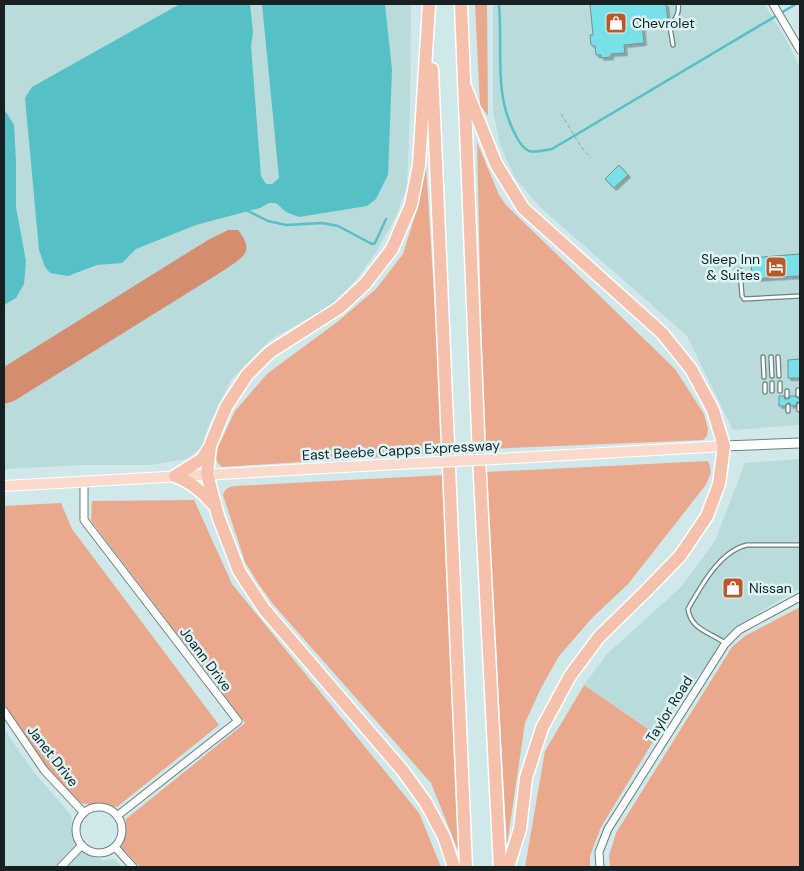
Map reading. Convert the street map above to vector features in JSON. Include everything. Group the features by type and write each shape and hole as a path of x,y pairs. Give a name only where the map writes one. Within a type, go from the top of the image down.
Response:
{"highway":[{"path":"175,476 202,459 210,446 226,407 247,375 270,352 339,308 365,284 392,249 411,204 419,165 429,4"},
{"path":"429,4 466,867"},
{"path":"461,4 479,457 500,867"},
{"path":"464,84 496,164 523,208 662,333 691,369 713,410 724,446 719,484 707,516 680,556 598,638 570,676 542,728 526,778 520,829 508,867"},
{"path":"210,446 207,474 218,516 239,571 264,609 397,764 426,803 444,837 454,867"},
{"path":"175,476 185,480 201,491 215,506"}],"main road":[{"name":"East Beebe Capps Expressway","path":"4,486 800,442"}],"street":[{"path":"773,4 800,50"},
{"name":"Joann Drive","path":"84,481 84,520 238,721 117,816"},
{"name":"Taylor Road","path":"600,867 599,852 608,829 725,644 739,630 800,597"},
{"name":"Janet Drive","path":"4,711 44,770 84,813"},
{"path":"96,808 103,808 110,810 117,816 122,827 119,841 115,847 100,853 86,849 82,845 77,836 76,828 78,820 84,813 96,808"},
{"path":"61,867 82,845"},
{"path":"115,847 133,867"}],"lane":[{"path":"673,45 670,27 678,15 678,4"},
{"path":"740,270 742,296 744,298 800,296"},
{"path":"778,356 779,376"},
{"path":"763,357 764,377"},
{"path":"770,357 772,376"},
{"path":"772,383 772,391"},
{"path":"780,383 780,391"},
{"path":"764,384 765,392"},
{"path":"798,390 798,396"},
{"path":"787,391 787,396"},
{"path":"799,405 799,410"},
{"path":"788,406 788,411"},
{"path":"725,644 697,627 689,616 688,609 717,564 740,546 800,544"}],"path":[{"path":"561,114 579,144 591,158"}],"shaded area":[{"path":"4,4 411,4 407,188 394,220 377,251 357,279 332,305 270,340 231,380 207,429 202,448 187,459 149,465 83,465 4,469"},
{"path":"475,4 487,4 488,116 480,105"},
{"path":"493,4 764,4 786,39 800,67 800,425 733,430 687,336 540,207 515,178 500,145 493,111"},
{"path":"424,134 444,453 222,467 216,458 218,447 235,411 268,373 336,323 376,289 403,254 419,203"},
{"path":"477,142 499,195 506,205 675,369 704,414 708,429 707,436 703,440 484,449"},
{"path":"228,230 238,230 246,244 245,253 238,261 14,401 4,404 4,367 208,240"},
{"path":"800,459 800,588 735,627 655,733 584,685 607,654 681,587 715,541 745,463"},
{"path":"708,461 710,474 705,486 628,584 592,618 559,656 541,688 525,723 507,845 486,472"},
{"path":"444,475 461,858 431,783 273,604 258,583 245,562 223,495 228,488 235,486"},
{"path":"194,500 232,584 419,813 441,867 140,867 121,847 126,819 245,723 91,521 92,501"},
{"path":"61,503 72,529 219,725 117,807 79,803 45,766 4,704 4,506"},
{"path":"800,607 800,867 610,867 609,856 616,833 732,647 745,636"},
{"path":"584,685 657,735 601,827 590,856 590,867 525,867 545,751"},
{"path":"4,729 33,771 71,815 73,838 81,850 92,857 104,860 115,859 122,867 4,867"}],"water":[{"path":"180,4 250,4 253,32 251,46 261,176 266,184 272,184 279,178 262,4 385,4 392,70 388,175 376,199 367,206 299,217 286,212 276,203 269,203 260,208 196,225 136,249 122,263 97,265 68,276 50,273 45,267 39,250 25,98 32,87"},
{"path":"4,111 14,125 16,207 26,261 24,284 16,298 4,305"}],"building":[{"path":"590,4 666,4 668,21 642,23 644,43 624,45 625,53 611,54 611,57 601,58 601,55 596,55 595,46 591,45 590,35 593,35"},
{"path":"619,165 628,175 614,188 605,179"},
{"name":"Sleep Inn & Suites","path":"800,254 800,276 752,279 751,258"},
{"path":"800,359 800,378 788,378 788,360"},
{"path":"779,396 784,396 787,399 790,396 795,396 800,398 800,402 791,406 788,403 785,406 779,406"}],"waterway":[{"path":"499,4 500,72 504,104 518,140 527,150 535,152 552,149 796,4"},
{"path":"248,211 268,221 286,225 322,223 338,226 372,244 375,243 386,219"}],"place":[{"name":"Chevrolet","path":"616,23"},
{"name":"Sleep Inn & Suites","path":"776,267"},
{"name":"Nissan","path":"733,588"}]}
